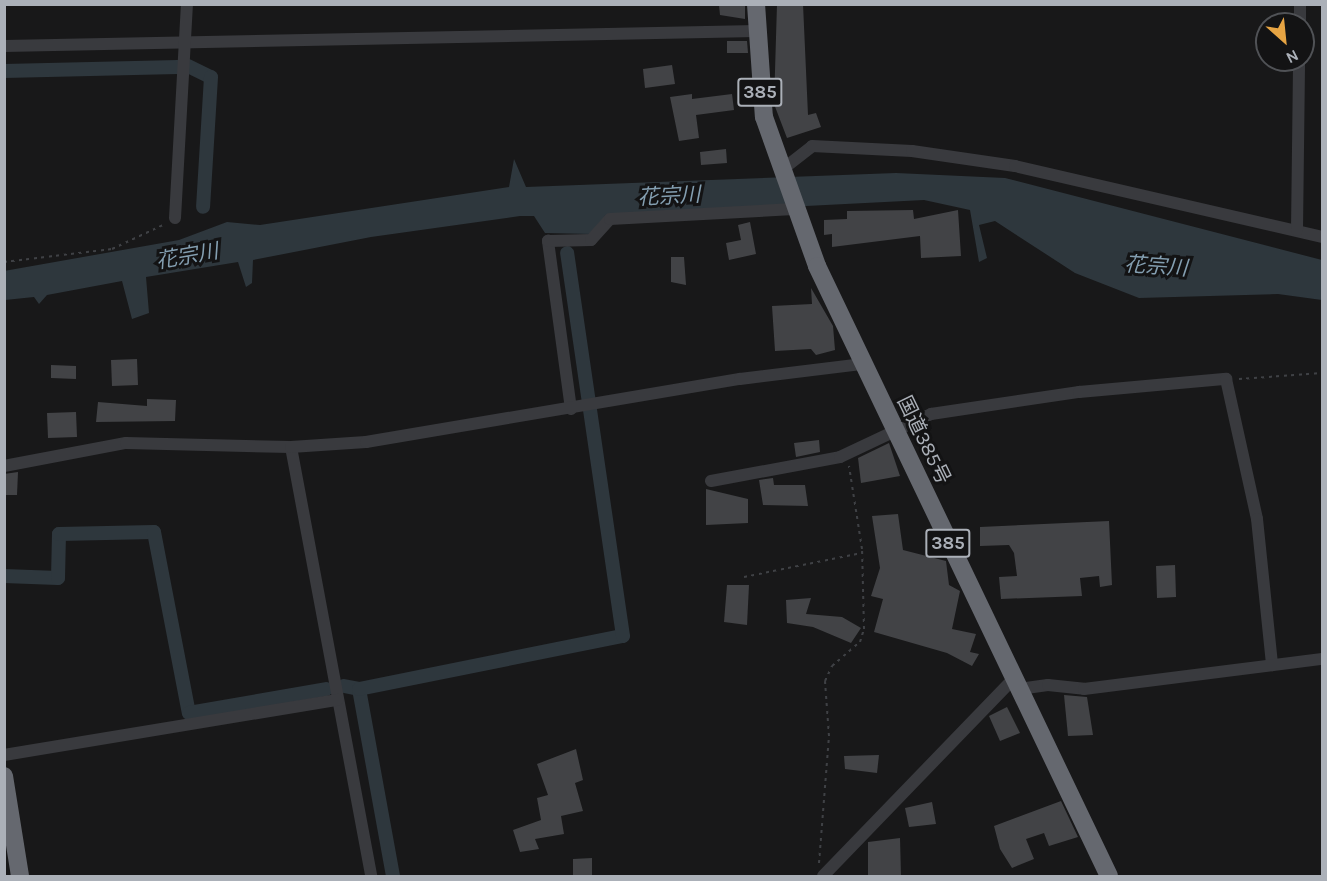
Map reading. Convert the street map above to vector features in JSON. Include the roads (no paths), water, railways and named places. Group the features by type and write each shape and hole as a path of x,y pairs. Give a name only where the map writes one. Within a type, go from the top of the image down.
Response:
{"highway":[{"name":"国道385号","path":"756,4 760,94 794,207 893,428 1108,876"},
{"path":"4,776 20,876"}],"street":[{"path":"175,218 187,4"},
{"path":"4,46 756,31"},
{"path":"1297,230 1299,72"},
{"path":"784,172 812,146 912,151 1015,166 1323,237"},
{"path":"574,409 548,241 591,240 610,219 794,207"},
{"path":"4,466 126,443 291,447 432,433 863,364"},
{"path":"711,481 847,454 893,428 931,414 996,402 1226,379 1257,519 1272,665"},
{"path":"291,447 371,876"},
{"path":"823,876 1016,684 1084,689 1323,659"},
{"path":"4,755 337,700"}],"water":[{"name":"花宗川","path":"514,159 526,187 896,173 1005,178 1322,260 1322,300 1278,294 1139,298 1075,273 995,221 979,225 987,258 979,262 970,210 924,200 608,216 592,234 545,233 534,216 520,216 371,237 253,260 252,283 246,287 238,262 146,277 149,313 132,319 122,281 47,295 39,304 34,297 5,300 4,271 179,240 227,222 260,225 509,187"}],"waterway":[{"path":"188,66 211,77 203,207"},
{"path":"4,71 178,67"},
{"path":"393,876 359,689 623,636 567,253"},
{"path":"4,576 58,578 59,534 154,532 189,713 326,689"},
{"path":"344,686 359,689"}]}
